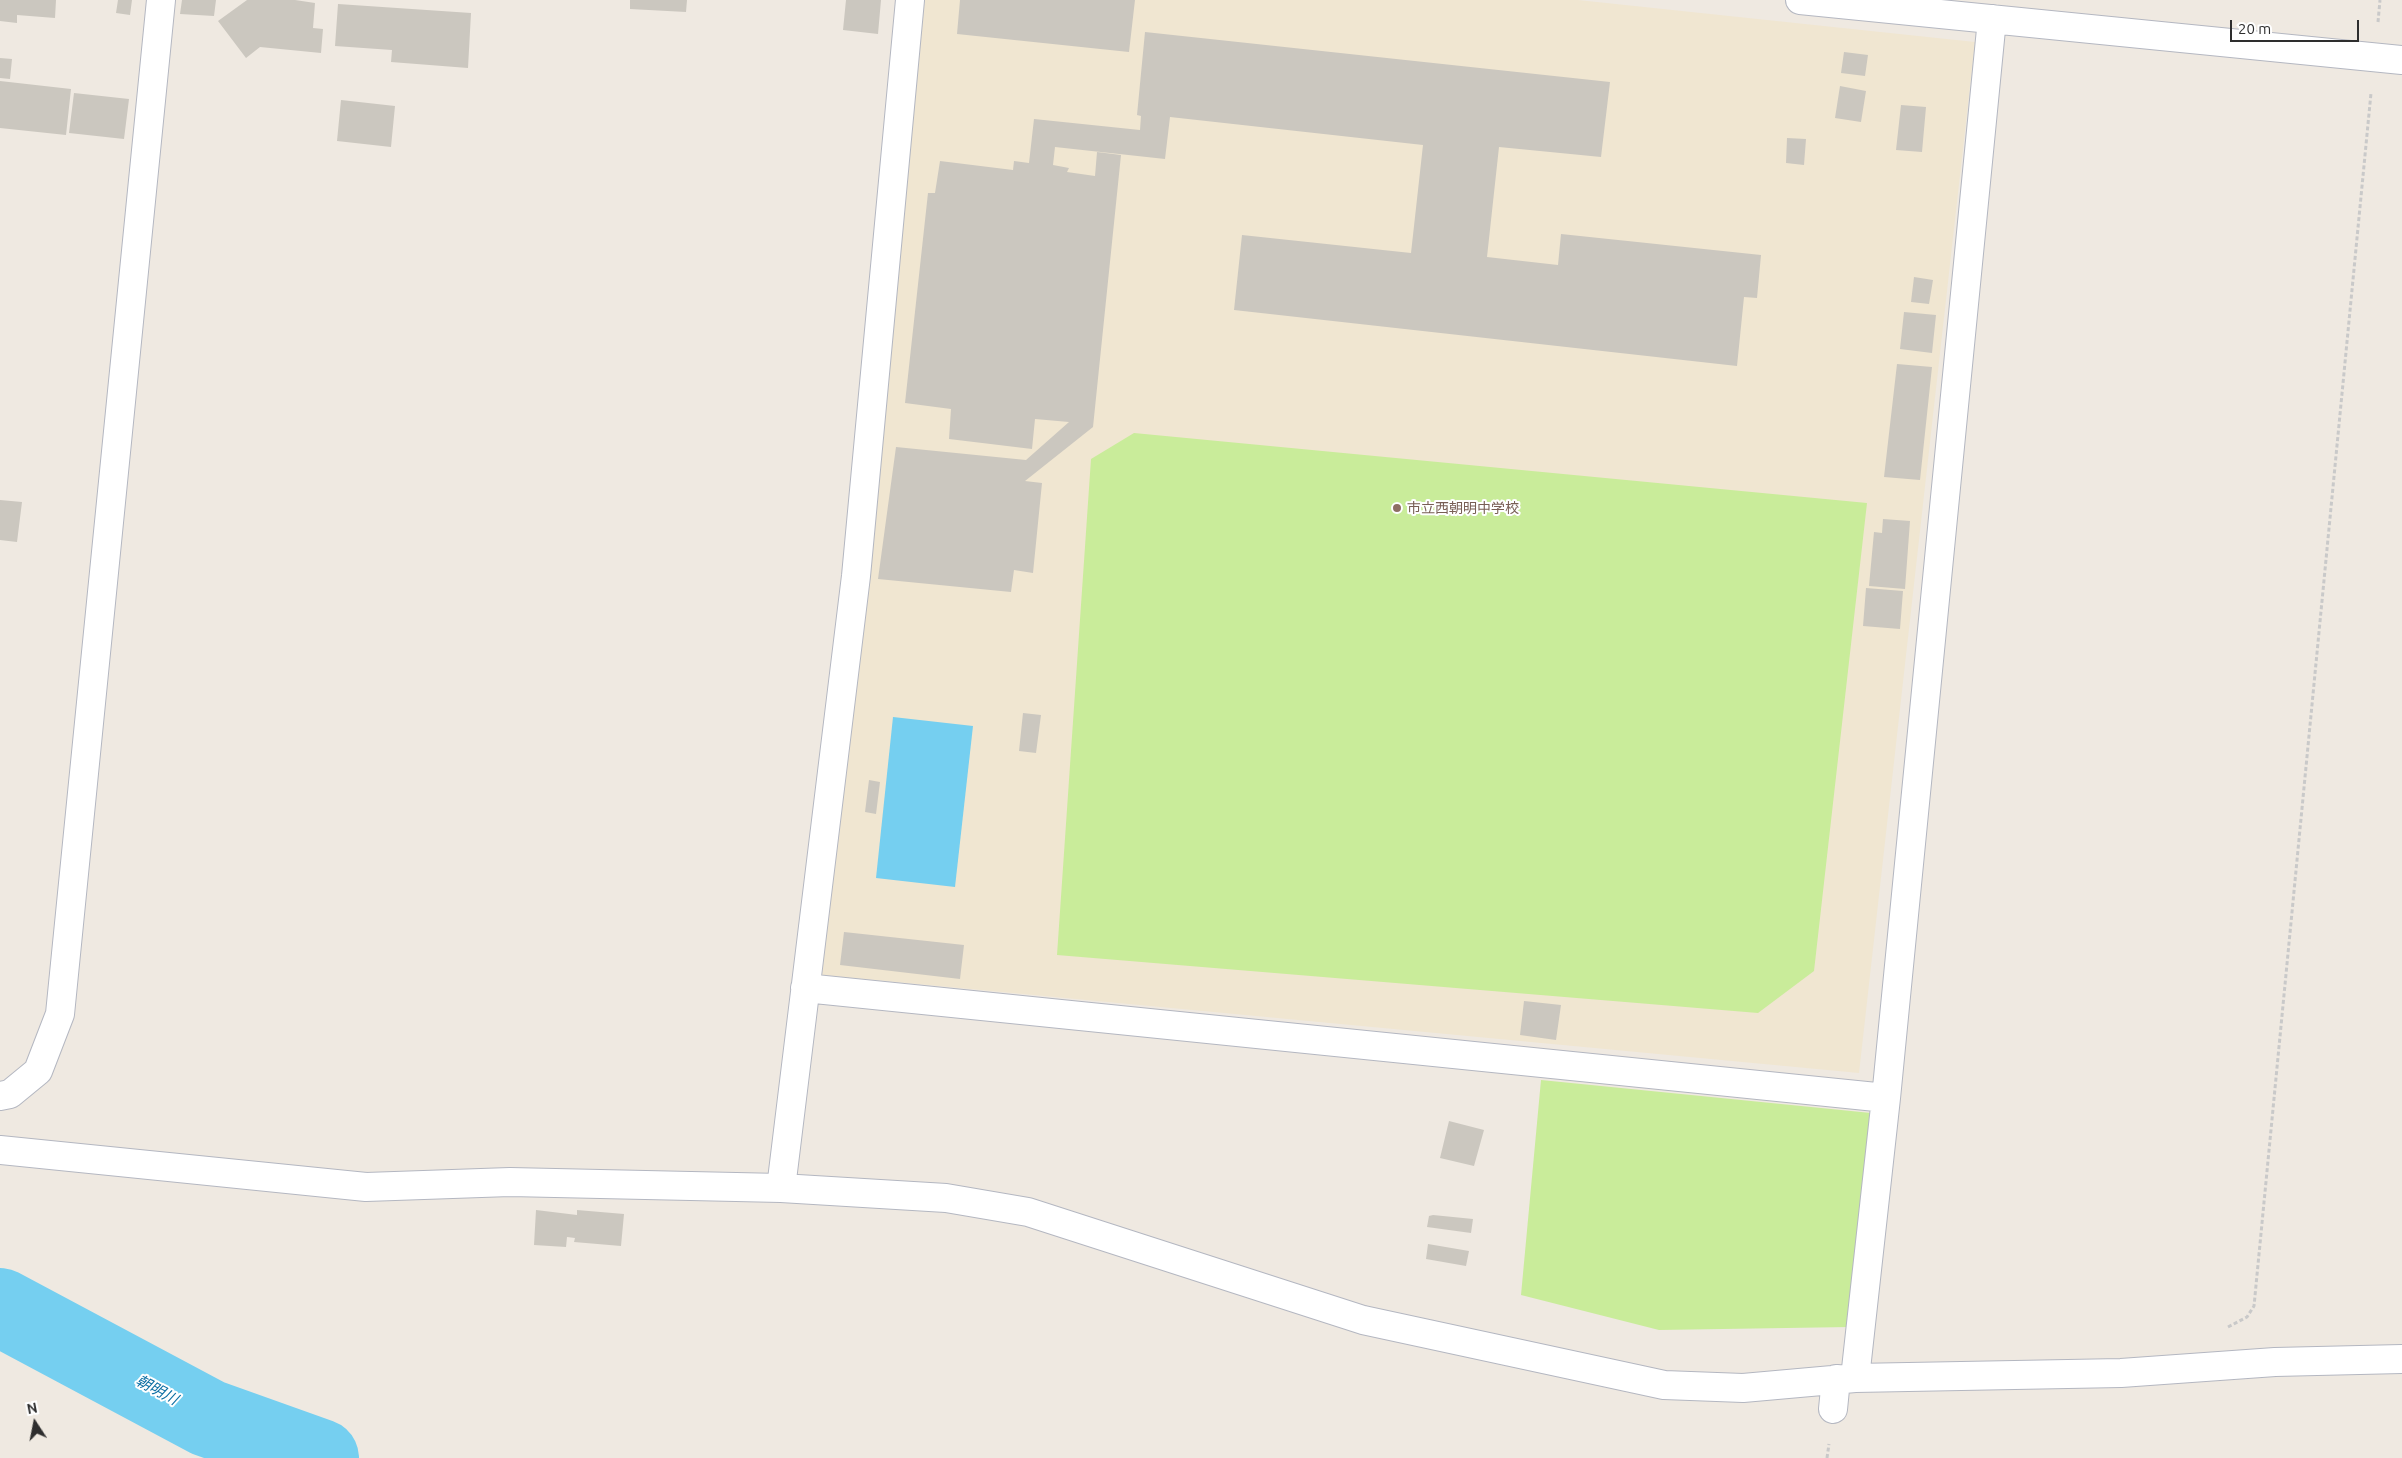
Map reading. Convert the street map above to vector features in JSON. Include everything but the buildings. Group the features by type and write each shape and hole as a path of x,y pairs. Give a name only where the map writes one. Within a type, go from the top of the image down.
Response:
{"street":[{"path":"0,1096 10,1094 38,1072 60,1014 161,0"},
{"path":"781,1188 856,576 910,0"},
{"path":"1800,0 2402,60"},
{"path":"1833,1409 1845,1378 1886,1098 1992,20"},
{"path":"805,988 1886,1098"},
{"path":"0,1150 366,1187 510,1182 781,1188 946,1198 1028,1212 1363,1320 1664,1385 1743,1388 1845,1378 2121,1373 2275,1362 2402,1359"}],"path":[{"path":"2224,1329 2247,1317 2254,1306 2374,57"}],"shaded area":[{"name":"市立西朝明中学校","path":"925,0 1578,0 1975,42 1859,1073 822,975"}],"green space":[{"path":"1134,433 1867,503 1814,971 1758,1013 1057,955 1091,459"},
{"path":"1541,1080 1871,1113 1850,1327 1659,1330 1521,1295"}],"water":[{"path":"893,717 973,726 955,887 876,878"}],"waterway":[{"name":"朝明川","path":"0,1307 208,1418 320,1458"}],"place":[{"name":"市立西朝明中学校","path":"1397,508"}]}
